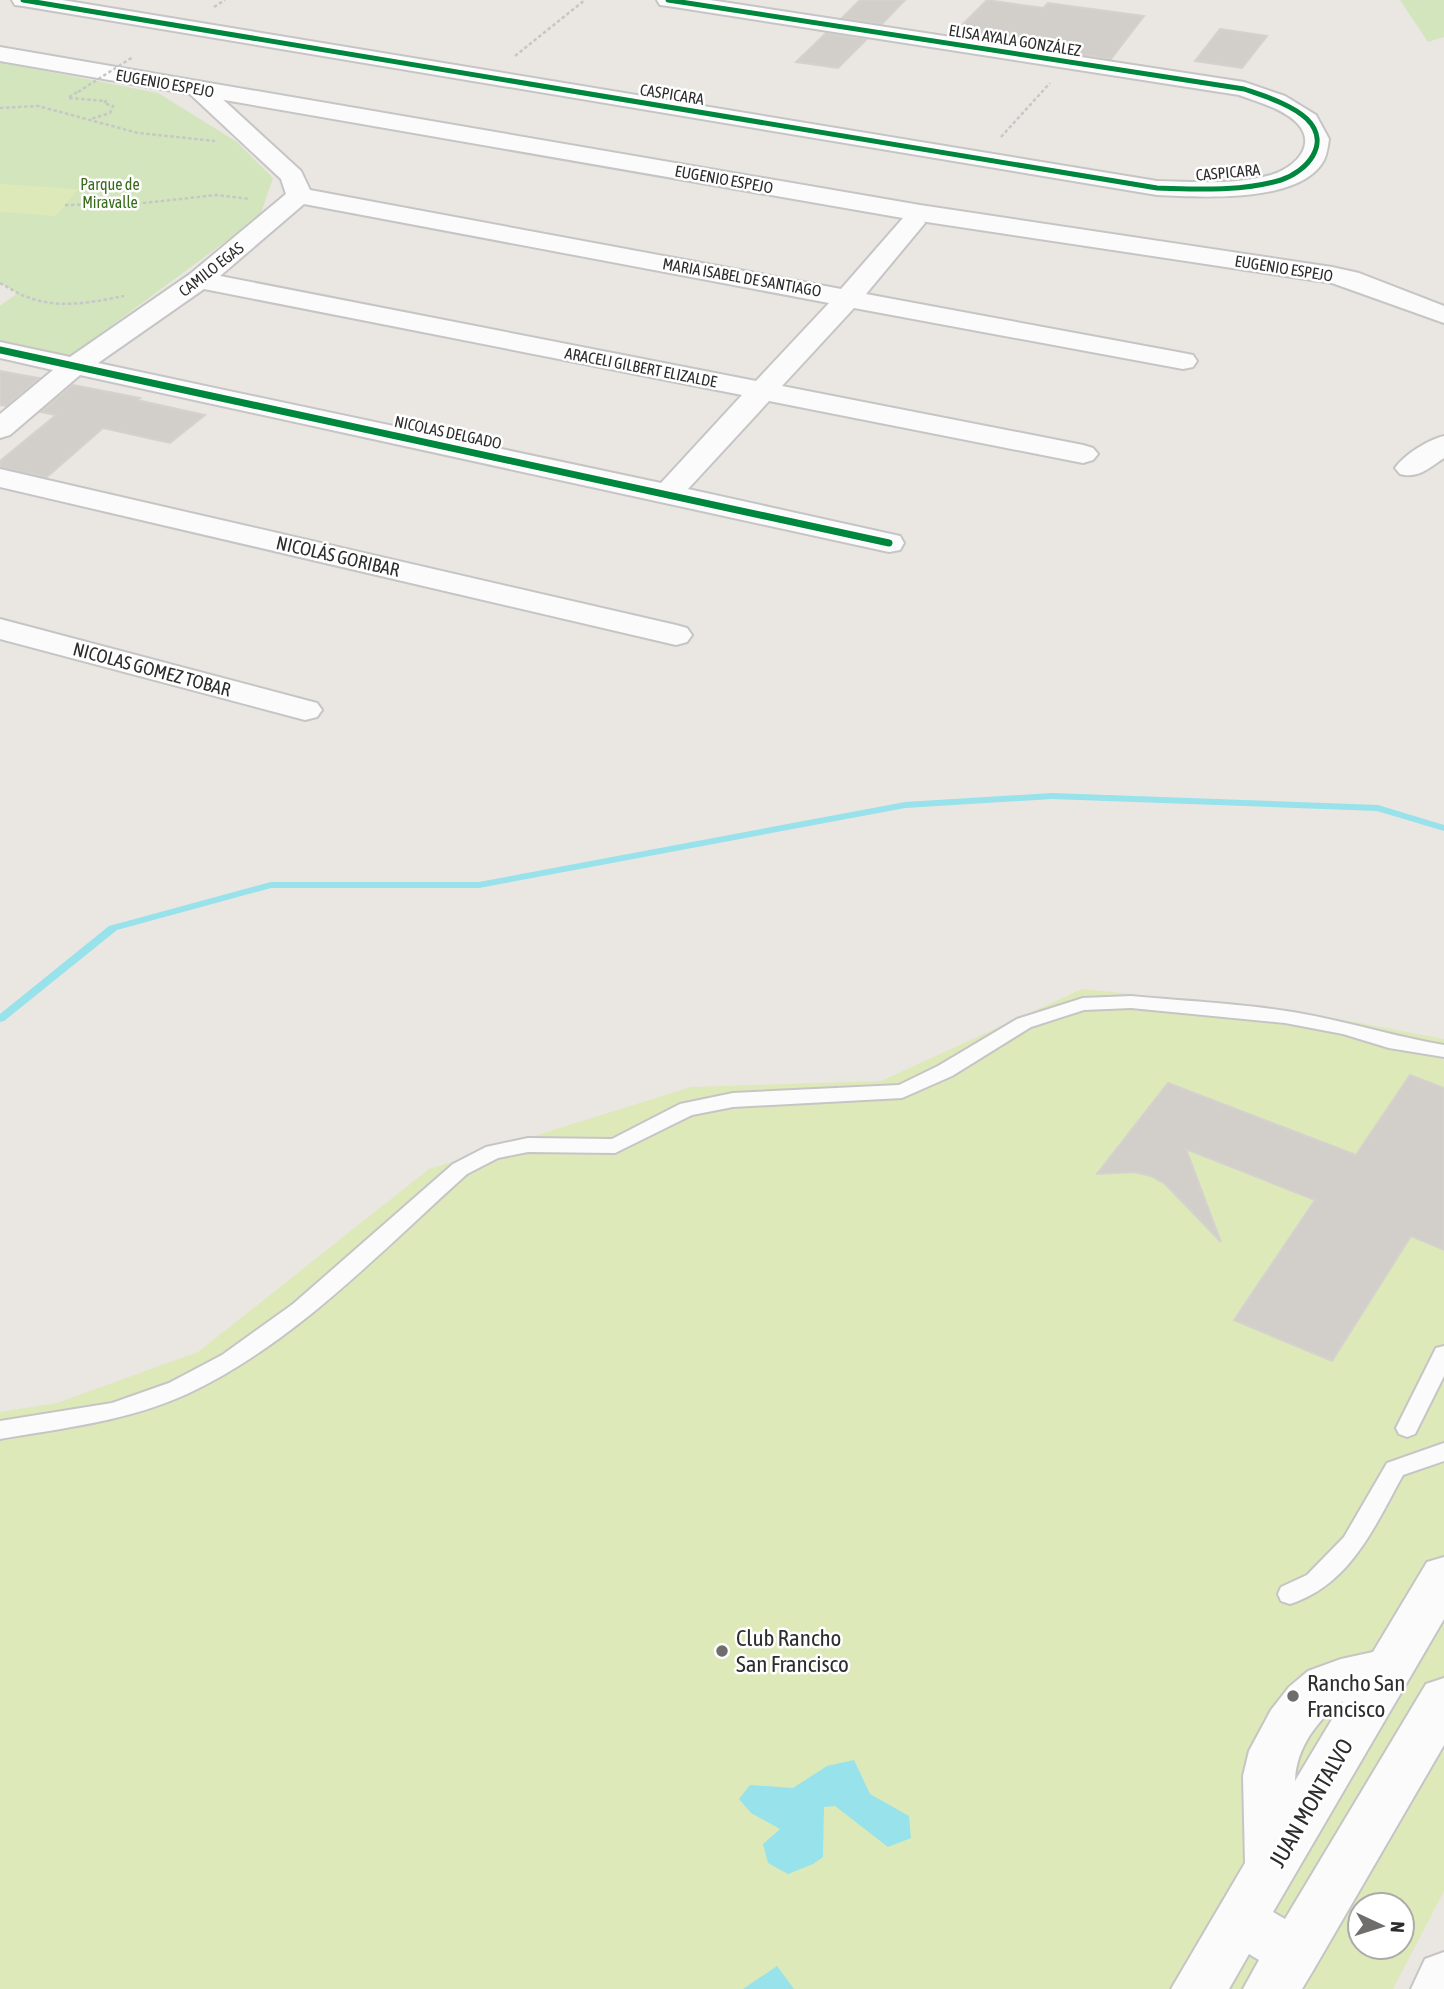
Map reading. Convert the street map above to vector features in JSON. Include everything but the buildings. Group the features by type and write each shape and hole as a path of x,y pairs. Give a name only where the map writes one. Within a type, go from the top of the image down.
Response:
{"street":[{"name":"CASPICARA","path":"23,0 1157,188 1211,190 1258,186 1289,177 1311,160"},
{"name":"ELISA AYALA GONZÁLEZ","path":"668,0 1244,89 1277,101 1308,120 1317,139 1311,160"},
{"name":"EUGENIO ESPEJO","path":"0,54 920,213 1332,275 1350,279 1444,315"},
{"path":"197,88 292,176 292,202"},
{"name":"CAMILO EGAS","path":"0,429 73,367 199,281 292,202"},
{"name":"MARIA ISABEL DE SANTIAGO","path":"292,202 849,297 1183,361"},
{"path":"668,493 849,297 912,223"},
{"name":"ARACELI GILBERT ELIZALDE","path":"199,281 1083,454"},
{"name":"NICOLAS DELGADO","path":"0,350 889,543"},
{"path":"1410,468 1444,445"},
{"name":"NICOLÁS GORIBAR","path":"0,478 676,635"},
{"name":"NICOLAS GOMEZ TOBAR","path":"0,629 305,710"},
{"name":"JUAN MONTALVO","path":"1199,1989 1444,1576"},
{"path":"1241,1922 1283,1970 1444,1699"},
{"path":"1439,1989 1444,1977"}],"lane":[{"path":"0,1430 114,1411 177,1389 230,1362 301,1310 460,1169 494,1152 528,1145 615,1146 687,1109 733,1100 902,1091 945,1071 1024,1023 1083,1004 1131,1002 1285,1017 1346,1028 1389,1042 1444,1051"},
{"path":"1407,1428 1444,1354"},
{"path":"1290,1594 1316,1582 1352,1544 1395,1469 1444,1452"}],"path":[{"path":"488,77 585,0"},
{"path":"91,119 110,113 113,106 104,103 106,101 68,98 134,57"},
{"path":"981,159 1069,62"},
{"path":"0,108 20,104 52,107 136,133 219,142 244,150 263,149"},
{"path":"65,205 125,205 198,195 292,202"},
{"path":"0,284 34,300 56,304 83,303 134,293"}],"green space":[{"path":"1400,0 1444,0 1444,37 1428,42"},
{"name":"Parque de Miravalle","path":"0,62 158,93 237,142 273,178 260,216 66,359 0,347 0,306 18,293 0,283"},
{"path":"0,184 78,189 56,216 0,212"},
{"name":"Club Rancho San Francisco","path":"1082,989 1297,1011 1444,1039 1444,1891 1416,1945 1416,1891 1346,1891 1346,1961 1408,1961 1393,1989 0,1989 0,1412 57,1403 198,1352 429,1169 691,1087 881,1081"}],"water":[{"path":"854,1760 870,1794 909,1816 911,1838 888,1847 835,1806 824,1807 823,1857 788,1874 768,1863 763,1844 780,1829 751,1813 739,1799 750,1785 793,1788 827,1766"},
{"path":"777,1966 794,1989 743,1989"}],"waterway":[{"path":"0,1019 113,928 271,885 479,885 905,805 1052,796 1378,808 1444,828"}],"cycle path":[{"path":"23,0 1157,188 1216,189 1263,185 1300,171 1312,160 1315,152 1317,139 1308,120 1277,101 1244,89 668,0"},
{"path":"0,350 889,543"}],"place":[{"name":"Club Rancho San Francisco","path":"722,1651"},
{"name":"Rancho San Francisco","path":"1293,1696"}]}
